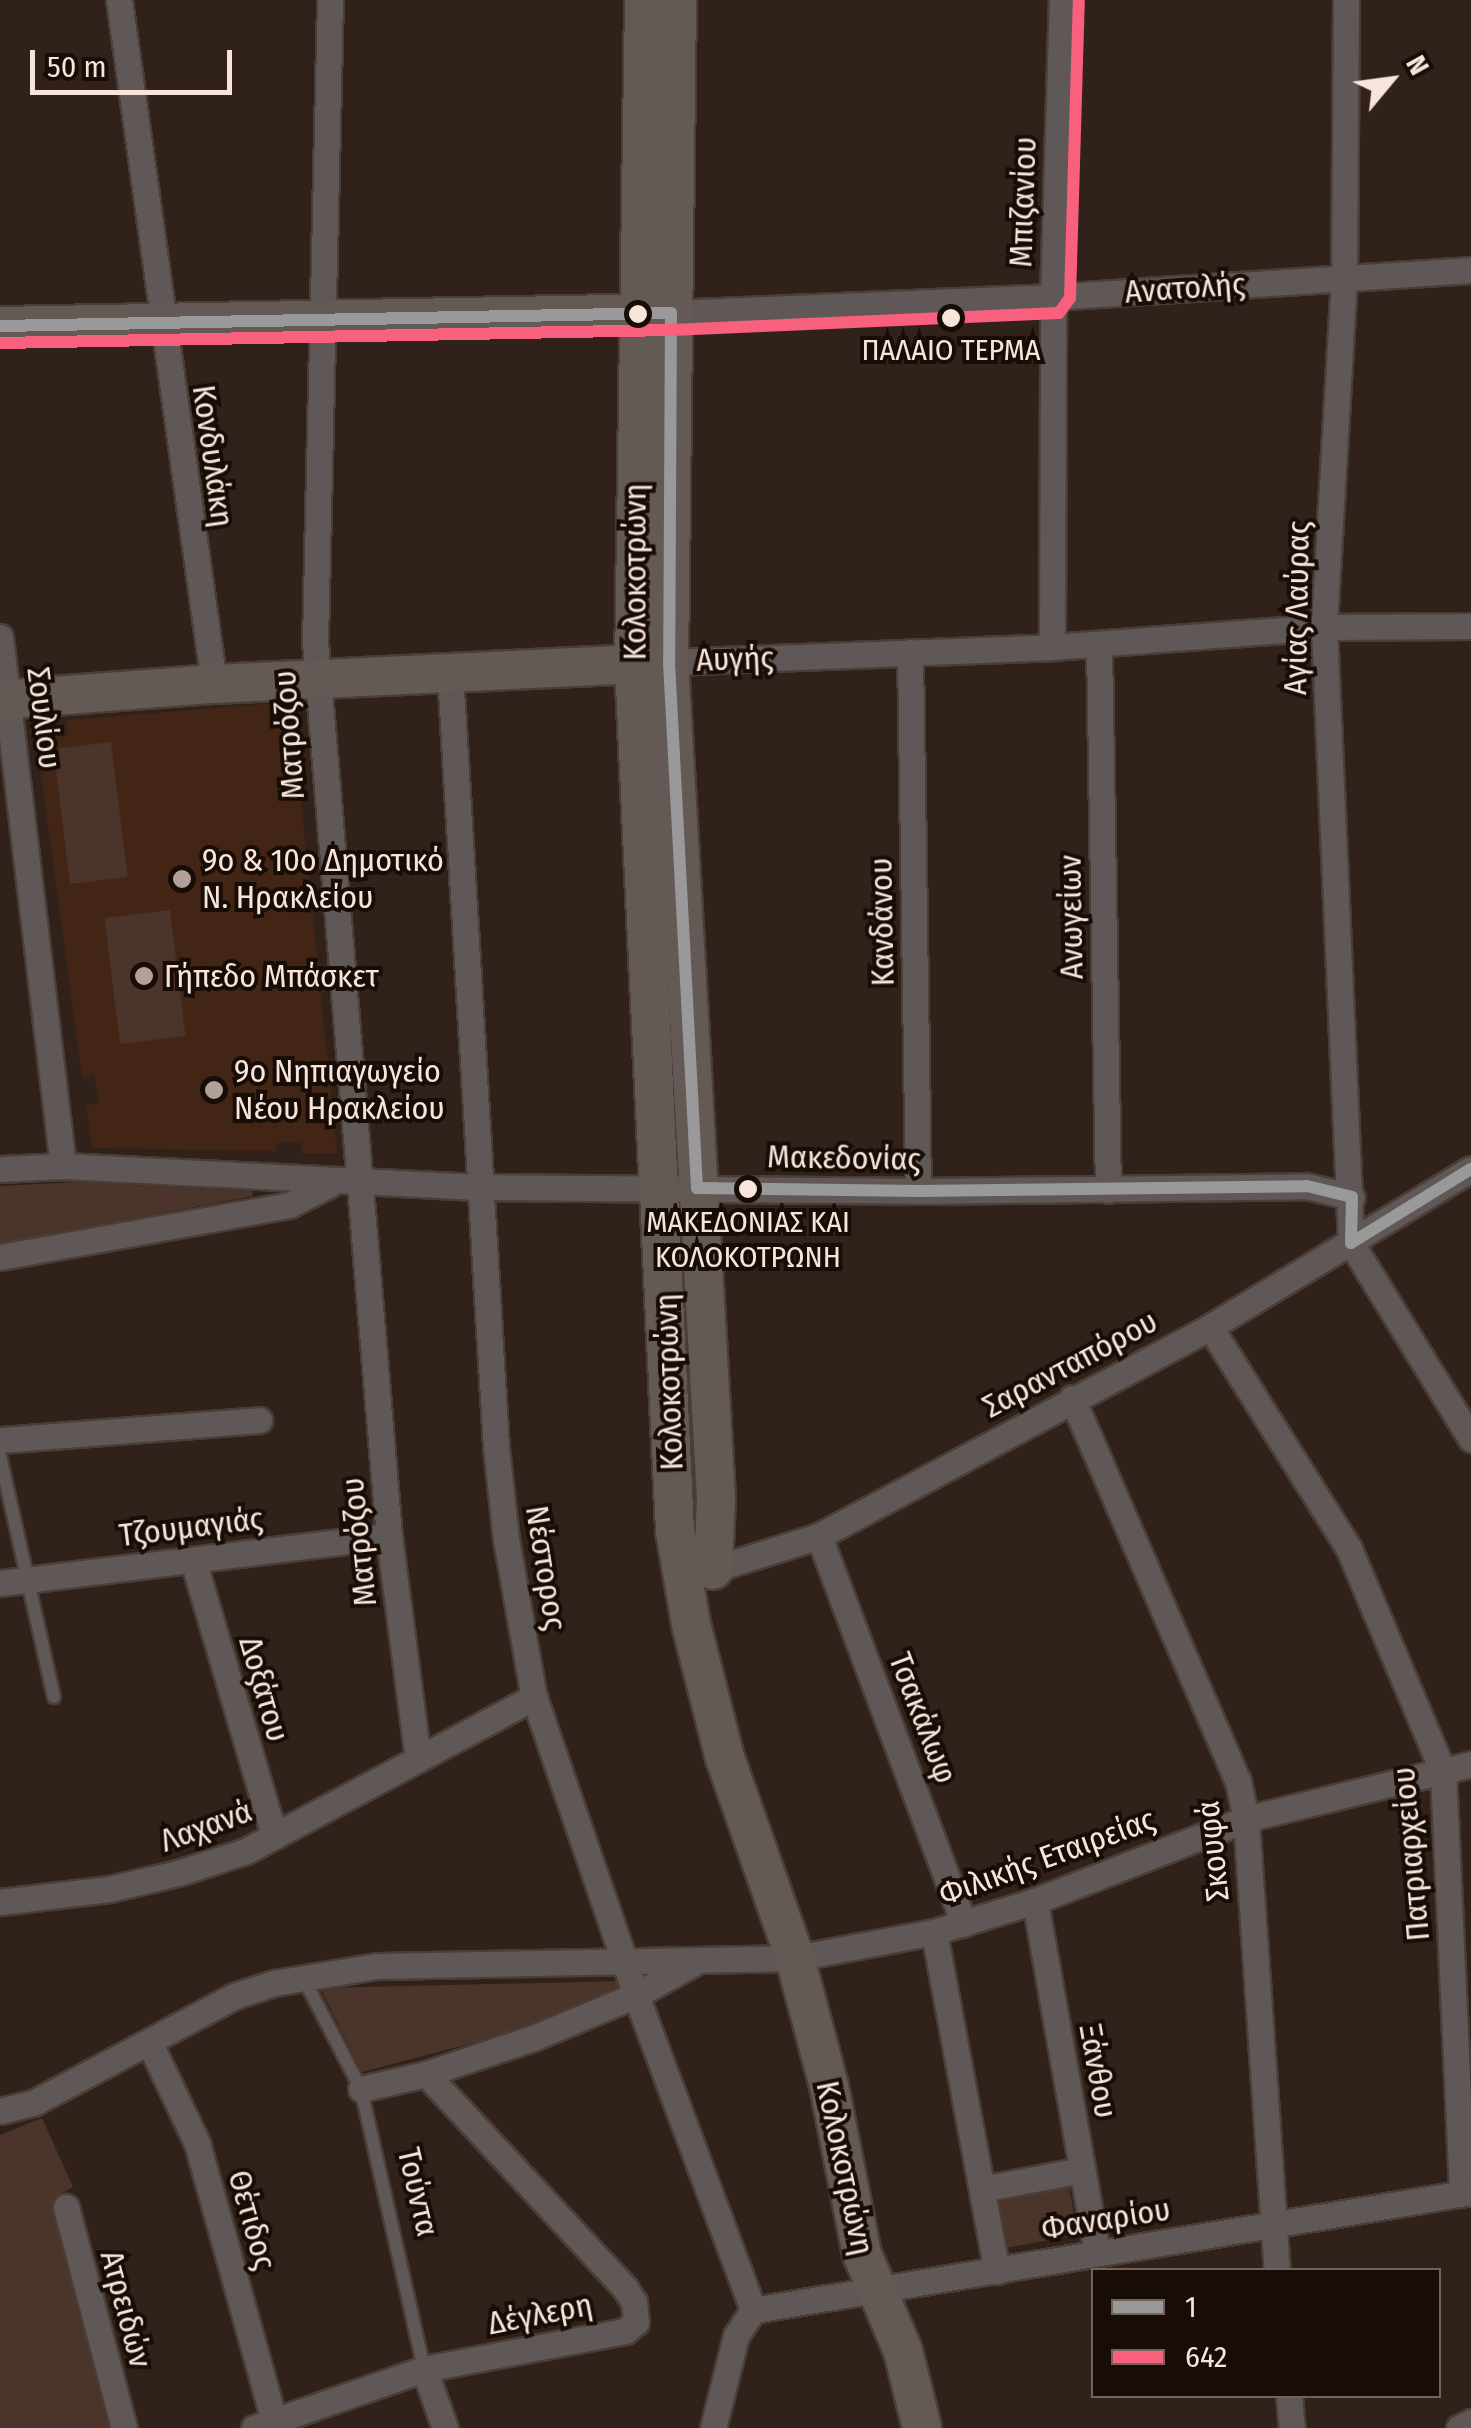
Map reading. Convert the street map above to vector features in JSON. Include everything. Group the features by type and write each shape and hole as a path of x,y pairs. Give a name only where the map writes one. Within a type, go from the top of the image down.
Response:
{"street":[{"name":"Κονδυλάκη","path":"119,0 214,684"},
{"name":"Ματρόζου","path":"330,0 317,680 361,1162 346,1181 418,1759"},
{"name":"Κολοκοτρώνη","path":"644,0 654,314 652,663 697,1574 726,1758 794,1958 830,2086 862,2254 874,2292 902,2351 922,2428"},
{"name":"Κολοκοτρώνη","path":"654,314 677,0"},
{"name":"Μπιζανίου","path":"1052,647 1053,297 1062,0"},
{"name":"Αγίας Λαύρας","path":"1346,0 1344,278 1324,627 1351,1243"},
{"name":"Ανατολής","path":"0,326 654,314 1053,297 1471,270"},
{"name":"Αυγής","path":"5,699 214,684 1052,647 1324,627 1471,626"},
{"name":"Σουλίου","path":"0,637 63,1166"},
{"name":"Ανωγείων","path":"1099,644 1108,1190"},
{"name":"Κανδάνου","path":"910,652 918,1192"},
{"name":"Νέστορος","path":"450,673 504,1521 534,1697 636,1995 752,2310"},
{"name":"Μακεδονίας","path":"0,1168 63,1166 482,1188 918,1192 1306,1186 1352,1207"},
{"name":"Σαρανταπόρου","path":"697,1574 819,1536 1210,1327 1471,1169"},
{"name":"Μακεδονίας","path":"0,1257 289,1204 346,1181"},
{"path":"1351,1243 1471,1440"},
{"name":"Πατριαρχείου","path":"1210,1327 1349,1549 1443,1771 1467,2193"},
{"name":"Σκουφά","path":"1072,1398 1238,1782 1246,1820 1277,2268"},
{"path":"0,1440 259,1420"},
{"name":"Τζουμαγιάς","path":"0,1583 390,1536"},
{"name":"Τσακάλωφ","path":"819,1536 964,1924"},
{"name":"Δοξάτου","path":"193,1560 274,1836"},
{"path":"418,1759 534,1697"},
{"name":"Λαχανά","path":"0,1902 109,1889 178,1873 274,1836 418,1759"},
{"name":"Φιλικής Εταιρείας","path":"0,2112 35,2102 234,1996 304,1979 377,1966 794,1958 964,1924 1246,1820 1471,1764"},
{"name":"Ξάνθου","path":"1035,1901 1096,2252"},
{"path":"934,1932 997,2271"},
{"name":"Φιλικής Εταιρείας","path":"361,2089 426,2074 533,2038 636,1995 698,1960"},
{"name":"Θέτιδος","path":"150,2044 196,2143 264,2424"},
{"name":"Δέγλερη","path":"264,2424 424,2370 625,2331 637,2313 625,2288 426,2074"},
{"path":"982,2189 1082,2170"},
{"name":"Φαναρίου","path":"752,2310 1467,2193"},
{"name":"Ατρειδών","path":"66,2207 124,2428"},
{"path":"713,2428 736,2336 752,2310"},
{"name":"Τούντα","path":"424,2370 444,2428"},
{"path":"1289,2398 1292,2428"},
{"path":"1459,2428 1471,2422"}],"lane":[{"path":"0,1456 54,1696"},
{"name":"Τούντα","path":"304,1979 361,2089 424,2370"}],"shaded area":[{"name":"9ο & 10ο Δημοτικό Ν. Ηρακλείου","path":"291,702 337,1153 302,1153 302,1141 277,1143 276,1151 92,1148 86,1106 99,1103 94,1076 82,1077 36,736 67,734 66,720"},
{"path":"111,742 128,877 70,884 53,749"},
{"name":"Γήπεδο Μπάσκετ","path":"170,910 185,1036 120,1044 104,918"},
{"path":"79,1182 252,1191 253,1196 0,1244 0,1186"},
{"path":"623,1981 629,2002 362,2072 320,1988"},
{"path":"42,2118 73,2187 55,2197 112,2428 0,2428 0,2135"},
{"path":"1068,2180 1078,2235 1001,2249 991,2194"}],"transit line":[{"name":"642","path":"0,343 671,330 1059,313 1070,298 1079,1"},
{"name":"1","path":"0,326 671,313 669,662 697,1188 918,1191 1307,1186 1352,1197 1351,1243"},
{"name":"1","path":"1351,1243 1471,1169"}],"place":[{"name":"ΠΑΛΑΙΟ ΤΕΡΜΑ","path":"951,318"},
{"name":"9ο & 10ο Δημοτικό Ν. Ηρακλείου","path":"182,879"},
{"name":"Γήπεδο Μπάσκετ","path":"144,976"},
{"name":"9ο Νηπιαγωγείο Νέου Ηρακλείου","path":"214,1090"},
{"name":"ΜΑΚΕΔΟΝΙΑΣ ΚΑΙ ΚΟΛΟΚΟΤΡΩΝΗ","path":"748,1189"}]}
